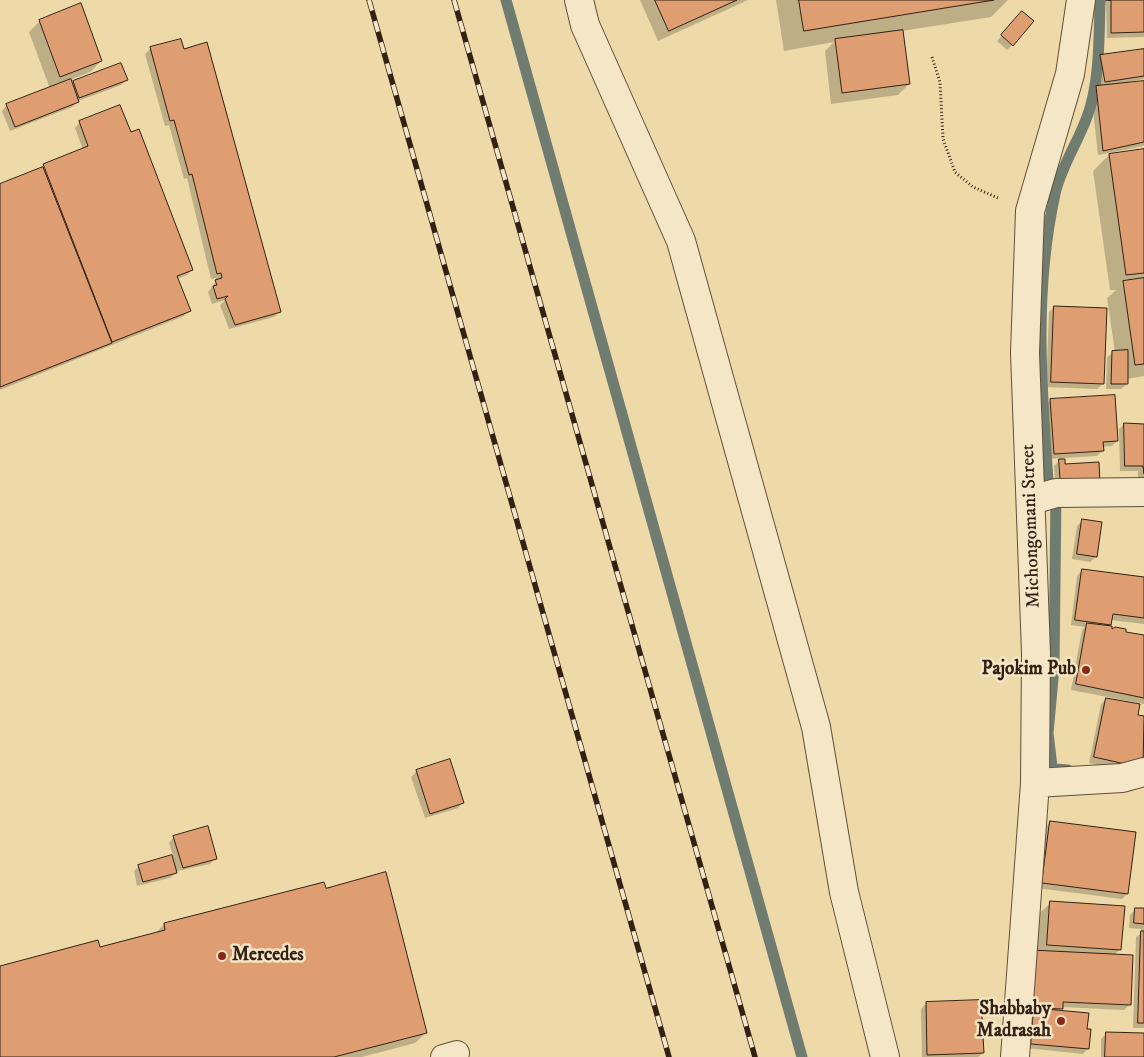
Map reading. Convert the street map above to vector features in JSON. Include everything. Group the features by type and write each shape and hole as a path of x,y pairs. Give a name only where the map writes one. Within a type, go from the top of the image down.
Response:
{"street":[{"path":"579,0 585,25 681,241 816,728 844,892 885,1057"},
{"name":"Michongomani Street","path":"1015,1057 1035,783 1036,653 1032,500 1025,353 1030,211 1070,74 1081,0"},
{"path":"1032,500 1056,492 1144,492"},
{"path":"1035,783 1122,778 1144,772"}],"path":[{"path":"932,57 940,82 942,139 955,172 972,187 1030,211"}],"building":[{"path":"655,0 737,0 669,31"},
{"path":"799,0 994,0 804,31"},
{"path":"1106,0 1144,0 1144,32 1111,33 1111,1"},
{"path":"81,3 102,61 60,77 39,20"},
{"path":"1022,11 1034,21 1013,46 1001,35"},
{"path":"903,30 910,84 842,93 835,39"},
{"path":"181,39 184,49 207,42 281,312 235,325 225,299 228,296 217,299 213,286 217,285 215,280 222,278 221,273 217,274 192,174 189,175 174,120 170,121 150,47"},
{"path":"1144,49 1144,76 1105,82 1100,55"},
{"path":"121,63 128,80 79,98 73,81"},
{"path":"71,79 79,102 15,127 6,104"},
{"path":"1144,81 1144,142 1103,151 1096,86"},
{"path":"120,105 131,132 139,129 193,270 177,276 191,311 112,342 43,164 88,146 79,121"},
{"path":"1144,149 1144,273 1126,275 1109,154"},
{"path":"43,167 112,343 0,387 0,184"},
{"path":"1144,278 1144,364 1135,365 1123,281"},
{"path":"1054,306 1107,308 1104,384 1051,382"},
{"path":"1128,350 1128,384 1111,384 1112,351"},
{"path":"1115,395 1118,441 1103,442 1104,451 1054,454 1050,399"},
{"path":"1124,423 1144,424 1144,474 1143,466 1125,466"},
{"path":"1059,459 1065,459 1065,464 1099,462 1100,484 1061,487"},
{"path":"1082,519 1102,522 1097,557 1077,554"},
{"path":"1082,569 1144,577 1144,618 1113,614 1111,625 1075,620"},
{"path":"1087,623 1112,626 1112,629 1115,627 1126,629 1126,632 1144,635 1144,698 1076,684"},
{"path":"1106,698 1140,704 1138,715 1144,716 1143,768 1094,757"},
{"path":"450,759 464,803 430,814 416,770"},
{"path":"1050,821 1136,832 1128,894 1042,883"},
{"path":"208,826 217,859 183,868 173,836"},
{"path":"172,855 177,873 143,882 138,865"},
{"name":"Mercedes","path":"386,872 427,1033 334,1057 0,1057 0,966 98,940 100,947 165,930 164,923 324,882 326,888"},
{"path":"1050,901 1125,906 1121,950 1047,945"},
{"path":"1135,908 1144,908 1144,924 1134,923"},
{"path":"1141,931 1144,931 1144,1023 1138,1023"},
{"path":"1031,950 1133,955 1131,1005 1063,1002 1063,1009 1032,1008"},
{"path":"981,1000 984,1053 927,1055 926,1002"},
{"name":"Shabbaby Madrasah","path":"1034,1008 1089,1013 1087,1029 1091,1029 1089,1049 1031,1044"},
{"path":"1106,1032 1144,1033 1144,1057 1105,1057"}],"waterway":[{"path":"506,0 802,1057"},
{"path":"1068,770 1052,767 1048,733 1054,668 1056,493 1048,480 1043,408 1042,301 1048,230 1055,194 1061,174 1087,117 1097,75 1100,0"}],"railway":[{"path":"369,0 669,1057"},
{"path":"454,0 755,1057"}],"place":[{"name":"Pajokim Pub","path":"1086,670"},
{"name":"Mercedes","path":"222,956"},
{"name":"Shabbaby Madrasah","path":"1061,1021"}]}
